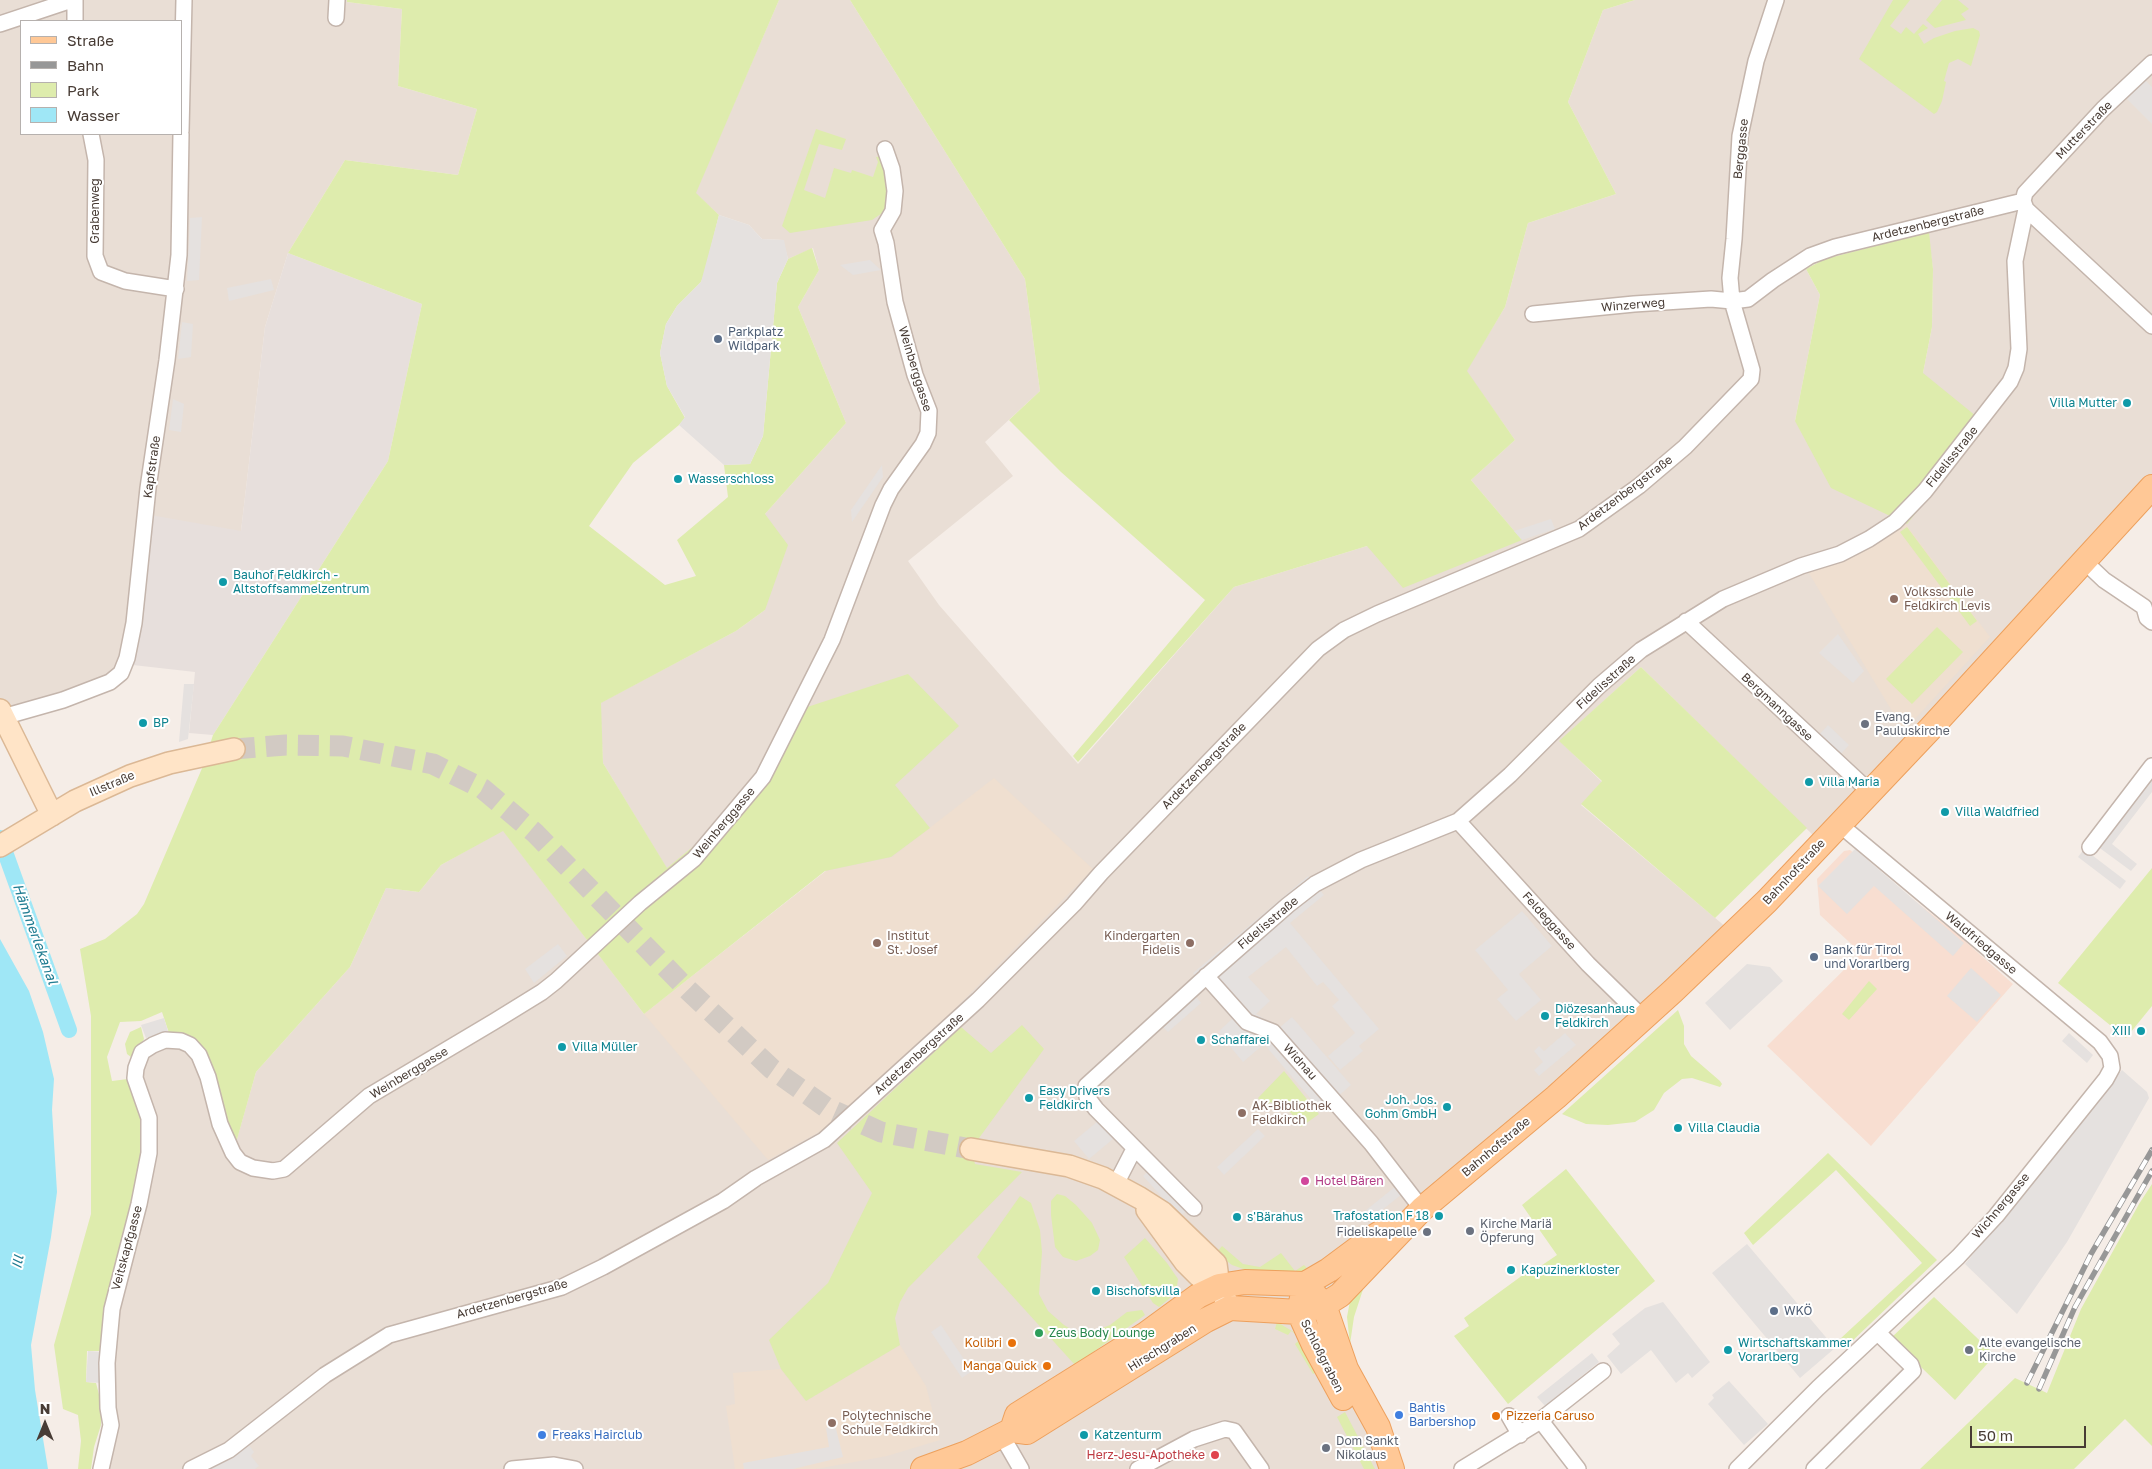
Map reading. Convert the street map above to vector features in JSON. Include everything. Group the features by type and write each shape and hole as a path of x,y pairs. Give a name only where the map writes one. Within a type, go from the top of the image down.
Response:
{"main road":[{"name":"Bahnhofstraße","path":"1324,1305 1340,1295 1422,1209 1556,1097 1767,901 2152,487"},
{"path":"1,714 52,815"},
{"name":"Illstraße","path":"0,846 75,801 130,776 168,763 234,749"},
{"path":"970,1149 1069,1166 1116,1184 1140,1198 1162,1212 1216,1264 1219,1286 1230,1308"},
{"name":"Bahnhofstraße","path":"1305,1284 1329,1270 1372,1238 1422,1209"},
{"name":"Hirschgraben","path":"1007,1433 1017,1415 1146,1334 1198,1296 1219,1286 1245,1282 1305,1284"},
{"name":"Schloßgraben","path":"1305,1284 1324,1305 1346,1369 1378,1427 1390,1466"},
{"name":"Schloßgraben","path":"1305,1284 1299,1312 1314,1345 1363,1435 1390,1466"},
{"name":"Hirschgraben","path":"923,1469 967,1453 1007,1433 1027,1432 1206,1320 1230,1308 1299,1312 1324,1305"}],"street":[{"path":"0,24 73,0 75,20"},
{"name":"Kapfstraße","path":"182,88 184,0"},
{"path":"336,18 337,0"},
{"name":"Berggasse","path":"1732,301 1730,278 1740,136 1756,61 1776,0"},
{"name":"Mutterstraße","path":"2025,205 2025,193 2103,109 2152,63"},
{"name":"Grabenweg","path":"91,135 96,160 95,256 101,272 125,281 176,289"},
{"name":"Kapfstraße","path":"1,714 62,700 98,688 110,682 121,673 128,652 134,623 148,488 176,289 180,242 181,135"},
{"name":"Weinberggasse","path":"161,1042 171,1039 181,1041 190,1045 199,1055 208,1077 220,1124 233,1153 240,1162 258,1170 273,1171 284,1169 369,1096 534,997 556,981 640,903 694,859 763,777 832,640 883,505 891,489 923,444 928,433 930,419 915,375 895,302 886,243 882,230 892,211 895,191 892,169 885,149"},
{"path":"2025,205 2152,326"},
{"name":"Ardetzenbergstraße","path":"191,1469 229,1450 325,1375 389,1335 562,1287 707,1210 756,1178 824,1140 978,1000 1060,918 1318,649 1344,630 1377,614 1579,529 1639,486 1685,447 1751,379 1752,370 1732,301 1748,300 1773,280 1810,256 1835,247 2025,205"},
{"name":"Fidelisstraße","path":"1134,1149 1096,1109 1087,1097 1086,1086 1206,976 1288,905 1315,884 1361,860 1458,821 1510,775 1599,686 1648,645 1686,621 1747,588 1801,566 1840,554 1869,539 1895,522 1931,484 2003,393 2016,368 2019,349 2014,261 2025,205"},
{"name":"Winzerweg","path":"1533,314 1634,304 1711,299 1732,301"},
{"path":"2084,561 2104,580 2148,606 2147,618 2152,622"},
{"name":"Bergmanngasse","path":"1686,621 1870,792"},
{"path":"2090,846 2152,766"},
{"name":"Feldeggasse","path":"1458,821 1588,964 1643,1018"},
{"name":"Waldfriedgasse","path":"1839,824 2100,1042 2110,1056 2112,1068"},
{"name":"Widnau","path":"1206,976 1247,1022 1273,1032 1371,1143 1422,1209"},
{"name":"Veitskapfgasse","path":"101,1469 111,1425 108,1408 107,1363 112,1309 139,1204 149,1153 149,1118 135,1078 136,1068 142,1052 161,1042"},
{"name":"Wichnergasse","path":"1737,1469 1958,1257 1996,1216 2106,1079 2112,1068"},
{"path":"1116,1184 1134,1149 1194,1208"},
{"path":"1814,1469 1914,1371 1911,1365 1878,1332"},
{"path":"1462,1469 1541,1421 1603,1371"},
{"path":"1509,1416 1520,1435"},
{"path":"1541,1421 1578,1469"},
{"path":"1138,1469 1211,1432 1225,1429 1234,1431 1262,1469"},
{"path":"1007,1433 1021,1469"},
{"path":"512,1469 554,1465 575,1469"}],"shaded area":[{"path":"0,0 347,0 347,2 402,9 398,86 477,109 458,175 345,160 288,253 265,327 241,531 98,688 0,710"},
{"path":"779,0 850,0 1025,279 1040,391 985,442 1013,476 908,561 939,605 1078,764 1234,587 1367,546 1521,539 1471,480 1515,440 1466,371 1505,307 1528,223 1616,194 1568,102 1603,10 1635,0 2152,0 2152,480 1816,838 1641,667 1560,741 1602,782 1581,805 1733,933 1325,1305 1392,1469 104,1469 107,1363 149,1153 135,1078 147,1048 189,1047 233,1153 256,1072 350,967 386,888 419,892 441,865 503,830 644,1014 826,871 759,773 701,840 667,869 603,763 600,703 736,631 765,610 765,514 846,423 798,307 819,270 813,248 788,259 783,240 762,239 749,225 719,215 695,193","holes":["1928,232 1933,269 1932,327 1923,373 1795,421 1820,295 1806,269 1825,259"]},
{"path":"2145,80 2152,87 2152,124 2127,99"},
{"name":"Parkplatz Wildpark","path":"719,215 749,225 762,239 784,240 788,259 777,283 763,436 750,464 724,465 679,425 685,417 667,386 660,353 666,324 677,306 701,282"},
{"path":"202,217 199,280 187,281 190,218"},
{"path":"288,253 422,304 388,461 213,735 189,733 195,672 124,664 145,514 241,531 265,327"},
{"path":"870,260 881,270 853,275 840,265"},
{"path":"271,279 274,290 229,301 227,288"},
{"path":"182,322 193,324 191,357 178,359"},
{"path":"173,399 184,404 181,432 169,430"},
{"path":"882,465 883,477 852,522 851,510"},
{"path":"1551,519 1555,529 1522,540 1514,531"},
{"name":"Volksschule Feldkirch Levis","path":"1903,520 1990,637 1904,731 1807,570"},
{"path":"1838,634 1864,671 1853,683 1819,653"},
{"path":"184,684 194,684 188,739 179,742"},
{"path":"1828,725 1849,745 1839,756 1818,736"},
{"path":"2152,775 2152,792 2112,844 2137,864 2131,871 2097,846"},
{"name":"Institut St. Josef","path":"994,778 1093,869 916,1048 832,1125 768,1160 644,1014 826,871 892,857"},
{"path":"1855,849 1964,943 1953,956 1874,886 1847,914 1818,886"},
{"path":"2084,849 2126,881 2120,889 2078,857"},
{"path":"1850,850 1957,934 2013,984 1871,1146 1767,1046 1861,953 1820,915 1817,879 1844,851"},
{"path":"1308,876 1324,895 1290,923 1379,1029 1359,1046 1363,1051 1340,1070 1328,1056 1355,1033 1332,1006 1339,1000 1323,982 1317,986 1286,947 1248,977 1270,1001 1256,1014 1279,1028 1292,1017 1351,1085 1321,1111 1264,1044 1243,1062 1218,1032 1232,1019 1193,973"},
{"path":"1522,911 1552,946 1519,974 1541,1000 1516,1021 1497,999 1508,990 1475,950"},
{"path":"558,944 567,956 534,983 525,969"},
{"path":"1747,964 1770,967 1783,981 1730,1030 1705,1003"},
{"path":"1971,968 2001,995 1977,1022 1947,996"},
{"path":"1195,995 1201,1003 1168,1032 1161,1025"},
{"path":"164,1018 168,1031 146,1038 141,1025"},
{"path":"1565,1033 1576,1045 1539,1076 1534,1070 1543,1062 1534,1051 1539,1046 1544,1051"},
{"path":"2069,1033 2093,1055 2087,1063 2062,1041"},
{"path":"2122,1070 2147,1092 2149,1098 2067,1242 2017,1314 1965,1264"},
{"path":"1098,1121 1113,1139 1089,1159 1074,1141"},
{"path":"1258,1129 1265,1136 1224,1175 1217,1167"},
{"path":"1150,1169 1187,1210 1180,1217 1143,1176"},
{"path":"1396,1186 1402,1194 1366,1223 1360,1215"},
{"name":"WKÖ","path":"1747,1244 1835,1348 1800,1378 1712,1273"},
{"path":"1663,1302 1710,1362 1692,1378 1688,1373 1676,1383 1651,1350 1621,1374 1607,1356 1620,1344 1612,1334 1645,1308"},
{"path":"941,1325 972,1371 962,1378 931,1332"},
{"name":"Polytechnische Schule Feldkirch","path":"900,1345 926,1386 940,1440 887,1456 816,1469 735,1469 726,1406 735,1404 733,1373 781,1369 806,1401"},
{"path":"88,1351 102,1352 101,1383 86,1382"},
{"path":"1592,1353 1599,1362 1545,1406 1537,1397"},
{"path":"1729,1381 1768,1424 1744,1445 1708,1404 1714,1398 1712,1395"},
{"path":"835,1425 843,1457 793,1469 744,1469 743,1463 829,1447 826,1428"},
{"path":"248,1444 254,1452 251,1456 259,1466 255,1469 208,1469"}],"green space":[{"path":"347,0 779,0 696,193 719,215 704,275 701,282 677,306 666,324 660,353 667,386 685,418 633,463 589,526 665,585 696,576 677,540 728,497 724,465 750,464 763,436 777,283 788,259 812,248 819,270 798,307 846,423 765,514 788,545 765,610 736,631 601,703 603,763 667,868 701,840 759,773 789,713 908,674 959,726 895,785 930,828 891,857 825,871 644,1014 503,831 441,865 419,892 386,888 350,967 256,1072 236,1143 226,1122 214,1075 169,1033 162,1012 141,1021 120,1022 107,1057 112,1081 128,1079 142,1120 142,1152 132,1202 105,1308 101,1351 87,1351 86,1382 96,1383 101,1402 101,1425 94,1447 91,1469 78,1469 81,1441 78,1415 63,1409 54,1345 91,1214 91,1016 80,949 105,939 137,914 144,904 203,766 213,735 388,461 422,304 288,253 345,160 458,175 477,109 398,86 402,9 347,2"},
{"path":"850,0 1635,0 1603,10 1568,102 1616,194 1528,223 1505,307 1467,371 1515,440 1471,480 1522,540 1403,588 1367,546 1234,587 1078,762 1073,756 1205,600 1061,472 1009,420 1040,391 1025,279"},
{"path":"1893,0 1910,0 1890,26 1901,34 1906,27 1914,34 1923,24 1928,28 1918,34 1924,44 1934,38 1955,31 1973,28 1979,31 1980,35 1971,66 1958,59 1949,63 1944,81 1946,82 1942,101 1937,112 1934,114 1859,59"},
{"path":"1942,0 1958,0 1969,9 1961,14 1966,20 1935,28 1926,20"},
{"path":"816,129 846,139 842,150 819,144 804,190 825,198 834,168 851,173 852,170 873,177 878,162 876,157 881,156 889,189 885,211 872,220 790,233 782,226"},
{"path":"1929,232 1933,269 1932,327 1923,373 1987,425 1907,524 1831,488 1795,421 1820,295 1806,269 1825,259"},
{"path":"1907,527 1977,621 1970,626 1900,532"},
{"path":"1937,627 1963,652 1912,704 1886,679"},
{"path":"1641,667 1807,828 1715,918 1581,804 1602,781 1559,741"},
{"path":"2152,868 2152,1006 2126,1038 2058,983"},
{"path":"1869,981 1877,989 1849,1020 1842,1014"},
{"path":"1678,1010 1684,1026 1684,1044 1691,1056 1720,1081 1722,1084 1720,1087 1692,1078 1682,1079 1664,1093 1654,1110 1635,1122 1608,1125 1586,1124 1562,1114"},
{"path":"1022,1025 1044,1049 971,1149 975,1164 1022,1172 908,1288 900,1302 895,1318 900,1345 806,1401 781,1369 769,1340 828,1283 872,1193 837,1143 961,1027 991,1053"},
{"path":"141,1027 144,1039 135,1055 131,1057 127,1054 125,1044 130,1032"},
{"path":"1284,1071 1319,1114 1301,1127 1291,1113 1276,1107 1271,1102 1265,1106 1258,1098"},
{"path":"1828,1153 1937,1260 1847,1346 1840,1339 1922,1263 1836,1170 1753,1245 1744,1233"},
{"path":"1566,1169 1655,1281 1508,1404 1454,1336 1469,1326 1464,1318 1527,1272 1529,1274 1557,1255 1522,1205"},
{"path":"2152,1184 2152,1446 2125,1419 2074,1469 1920,1469 2015,1378 2047,1393 2081,1309"},
{"path":"1057,1194 1065,1196 1076,1205 1092,1223 1100,1240 1098,1250 1090,1256 1076,1261 1063,1257 1055,1247 1051,1201"},
{"path":"1020,1196 1031,1203 1040,1230 1042,1252 1039,1294 1048,1311 1064,1325 1079,1334 1092,1332 1110,1325 1127,1312 1142,1310 1145,1315 1075,1365 977,1257"},
{"path":"1145,1238 1178,1279 1176,1293 1159,1307 1153,1303 1124,1257"},
{"path":"1222,1246 1243,1264 1260,1267 1281,1253 1295,1271 1304,1265 1309,1270 1295,1274 1249,1271 1232,1265 1216,1253"},
{"path":"1369,1271 1354,1317 1350,1344 1347,1317 1350,1301"},
{"path":"1934,1297 1995,1355 1955,1400 1891,1338"},
{"path":"1277,1322 1302,1337 1321,1370 1313,1374 1295,1344 1301,1338 1291,1331 1288,1335 1275,1329"},
{"path":"1345,1412 1375,1469 1364,1469 1337,1417"}],"water":[{"name":"Ill","path":"0,939 29,991 43,1032 54,1079 52,1110 57,1192 51,1237 31,1345 35,1390 48,1469 0,1469"}],"waterway":[{"name":"Hämmerlekanal","path":"0,838 69,1030"}],"tunnel":[{"path":"234,749 286,745 343,746 433,764 483,789 535,833 688,990 772,1069 827,1108 881,1132 971,1149"}],"railway":[{"path":"2027,1383 2091,1254 2152,1150"},
{"path":"2039,1389 2075,1307 2152,1171"}],"place":[{"name":"Parkplatz Wildpark","path":"718,339"},
{"name":"Villa Mutter","path":"2127,403"},
{"name":"Wasserschloss","path":"678,479"},
{"name":"Bauhof Feldkirch - Altstoffsammelzentrum","path":"223,582"},
{"name":"Volksschule Feldkirch Levis","path":"1894,599"},
{"name":"BP","path":"143,723"},
{"name":"Evang. Pauluskirche","path":"1865,724"},
{"name":"Villa Maria","path":"1809,782"},
{"name":"Villa Waldfried","path":"1945,812"},
{"name":"Institut St. Josef","path":"877,943"},
{"name":"Kindergarten Fidelis","path":"1190,943"},
{"name":"Bank für Tirol und Vorarlberg","path":"1814,957"},
{"name":"Diözesanhaus Feldkirch","path":"1545,1016"},
{"name":"XIII","path":"2141,1031"},
{"name":"Schaffarei","path":"1201,1040"},
{"name":"Villa Müller","path":"562,1047"},
{"name":"Easy Drivers Feldkirch","path":"1029,1098"},
{"name":"Joh. Jos. Gohm GmbH","path":"1447,1107"},
{"name":"AK-Bibliothek Feldkirch","path":"1242,1113"},
{"name":"Villa Claudia","path":"1678,1128"},
{"name":"Hotel Bären","path":"1305,1181"},
{"name":"Trafostation F 18","path":"1439,1216"},
{"name":"s'Bärahus","path":"1237,1217"},
{"name":"Kirche Mariä Öpferung","path":"1470,1231"},
{"name":"Fideliskapelle","path":"1427,1232"},
{"name":"Kapuzinerkloster","path":"1511,1270"},
{"name":"Bischofsvilla","path":"1096,1291"},
{"name":"WKÖ","path":"1774,1311"},
{"name":"Zeus Body Lounge","path":"1039,1333"},
{"name":"Kolibri","path":"1012,1343"},
{"name":"Wirtschaftskammer Vorarlberg","path":"1728,1350"},
{"name":"Alte evangelische Kirche","path":"1969,1350"},
{"name":"Manga Quick","path":"1047,1366"},
{"name":"Bahtis Barbershop","path":"1399,1415"},
{"name":"Pizzeria Caruso","path":"1496,1416"},
{"name":"Polytechnische Schule Feldkirch","path":"832,1423"},
{"name":"Freaks Hairclub","path":"542,1435"},
{"name":"Katzenturm","path":"1084,1435"},
{"name":"Dom Sankt Nikolaus","path":"1326,1448"},
{"name":"Herz-Jesu-Apotheke","path":"1215,1455"}]}
